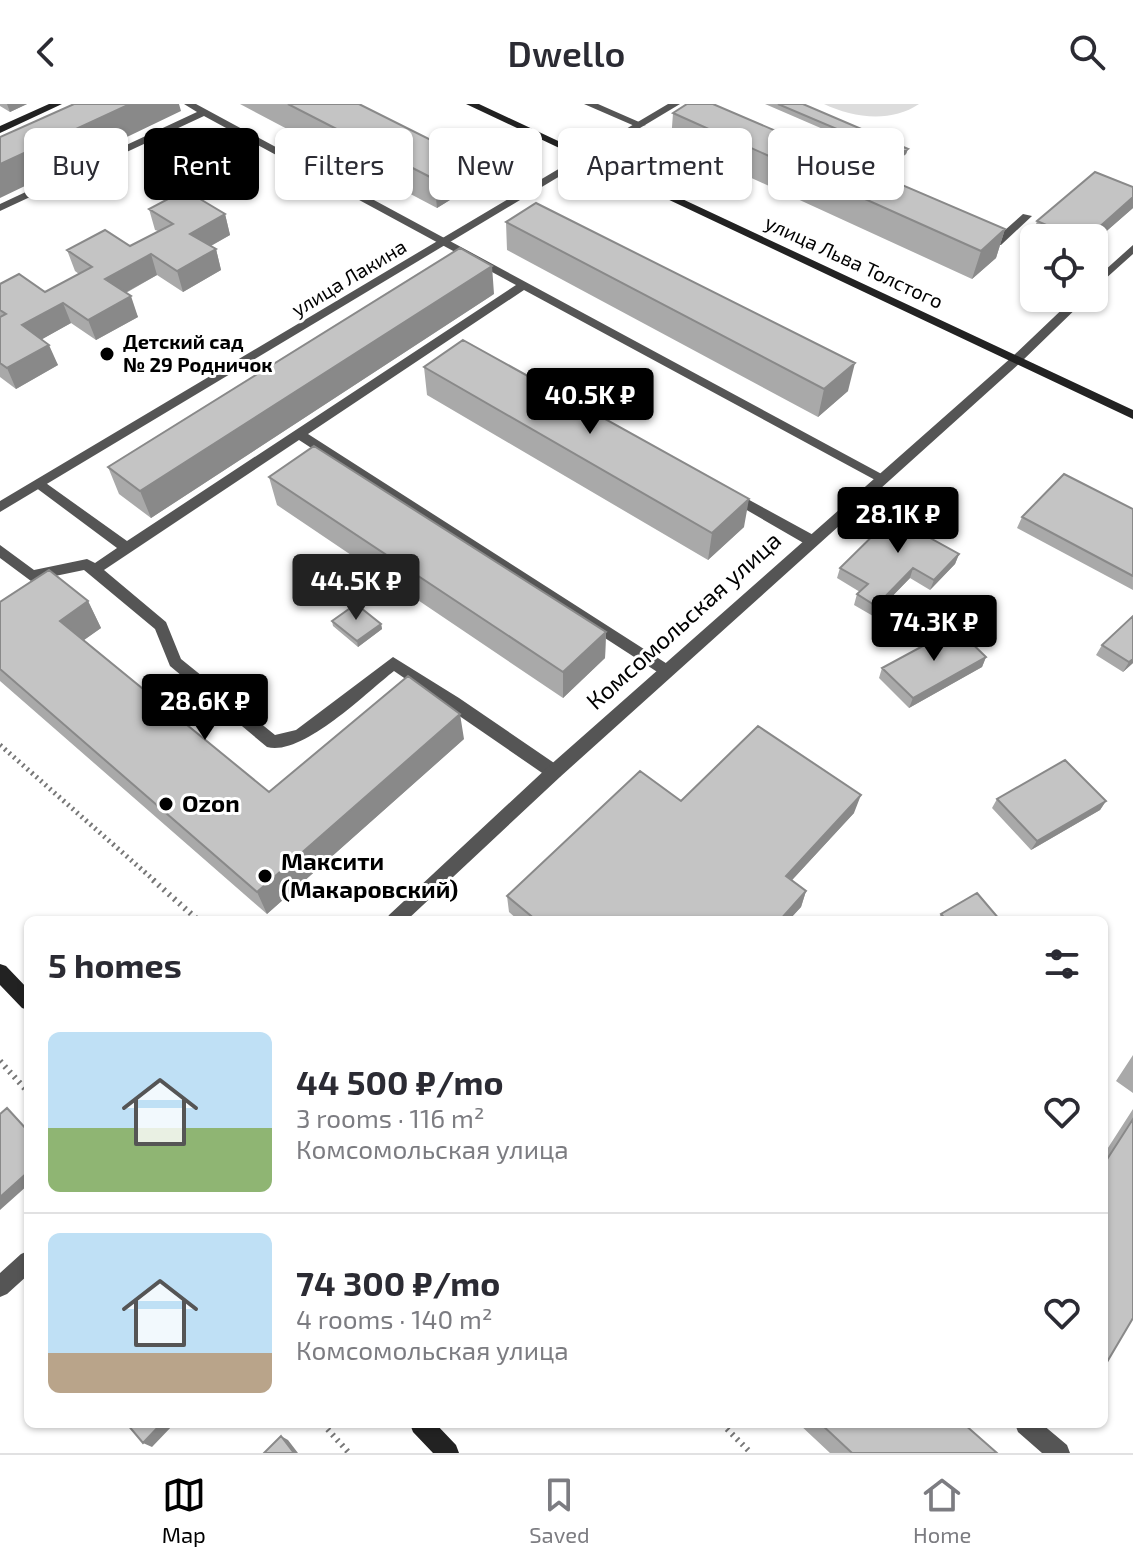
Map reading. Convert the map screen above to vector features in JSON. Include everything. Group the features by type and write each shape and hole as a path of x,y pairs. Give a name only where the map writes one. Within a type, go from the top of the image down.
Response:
{"street":[{"path":"0,130 57,104"},
{"path":"189,104 882,478"},
{"name":"улица Льва Толстого","path":"471,104 558,146"},
{"path":"589,104 641,125"},
{"name":"улица Лакина","path":"636,128 678,107"},
{"path":"0,208 203,113"},
{"name":"улица Лакина","path":"0,507 558,174"},
{"name":"улица Льва Толстого","path":"674,200 1133,415"},
{"path":"968,231 997,243 1027,216"},
{"path":"1108,272 1133,248"},
{"path":"94,570 522,286"},
{"name":"Комсомольская улица","path":"399,916 554,772 1066,312"},
{"path":"447,335 460,343"},
{"path":"299,434 667,671"},
{"path":"38,484 127,548"},
{"path":"717,488 812,541"},
{"path":"0,550 31,576 87,564 161,626 175,662 273,742 301,735 393,663 554,772"},
{"path":"0,972 24,998"},
{"path":"0,1287 24,1265"},
{"path":"425,1428 448,1453"},
{"path":"1031,1428 1059,1453"}],"path":[{"path":"0,745 193,916"},
{"path":"0,1061 24,1088"},
{"path":"327,1428 349,1453"},
{"path":"726,1428 751,1453"}],"shaded area":[{"path":"824,104 919,104 896,114 872,116 847,113"}],"building":[{"path":"74,104 130,104 78,128 24,128 24,153 0,164 0,137"},
{"path":"288,104 359,104 407,128 335,128"},
{"path":"687,104 713,104 769,128 768,156 752,148 752,128 706,128 673,113"},
{"path":"778,104 803,104 859,128 834,128"},
{"path":"413,131 429,139 429,176 413,168"},
{"path":"1095,172 1133,187 1133,197 1103,224 1044,224 1037,221"},
{"path":"904,186 1005,229 981,251 867,200 904,200"},
{"path":"166,200 202,200 225,214 190,234 216,249 177,271 151,254 105,279 131,296 88,320 63,303 22,325 49,345 7,368 0,363 0,317 6,314 0,310 0,284 19,274 45,292 92,267 67,250 105,230 130,246 173,224 149,209"},
{"path":"536,203 855,363 824,389 506,222"},
{"path":"460,248 492,266 140,491 108,467"},
{"path":"463,340 749,499 712,533 424,367"},
{"path":"314,446 606,632 563,672 269,477"},
{"path":"1064,474 1133,509 1133,576 1022,517"},
{"path":"903,506 934,523 923,534 959,554 934,580 913,568 876,606 857,594 868,584 840,568"},
{"path":"49,570 88,601 60,621 269,792 408,676 460,714 257,892 0,669 0,602"},
{"path":"356,604 381,624 357,641 332,621"},
{"path":"1133,616 1133,659 1129,662 1102,645"},
{"path":"956,628 986,657 913,698 882,668"},
{"path":"758,726 861,795 786,876 806,891 784,916 531,916 507,896 640,771 681,801"},
{"path":"1065,760 1106,801 1037,841 997,799"},
{"path":"977,893 997,916 943,916 941,914"},
{"path":"7,1108 24,1127 24,1176 0,1197 0,1114"},
{"path":"1133,1119 1133,1318 1108,1360 1108,1158"},
{"path":"130,1428 157,1428 143,1443"},
{"path":"825,1428 969,1428 997,1453 852,1453"},
{"path":"281,1436 294,1453 264,1453"}],"place":[{"name":"Детский сад № 29 Родничок","path":"107,354"},
{"name":"Ozon","path":"166,804"},
{"name":"Максити (Макаровский)","path":"265,876"}]}
